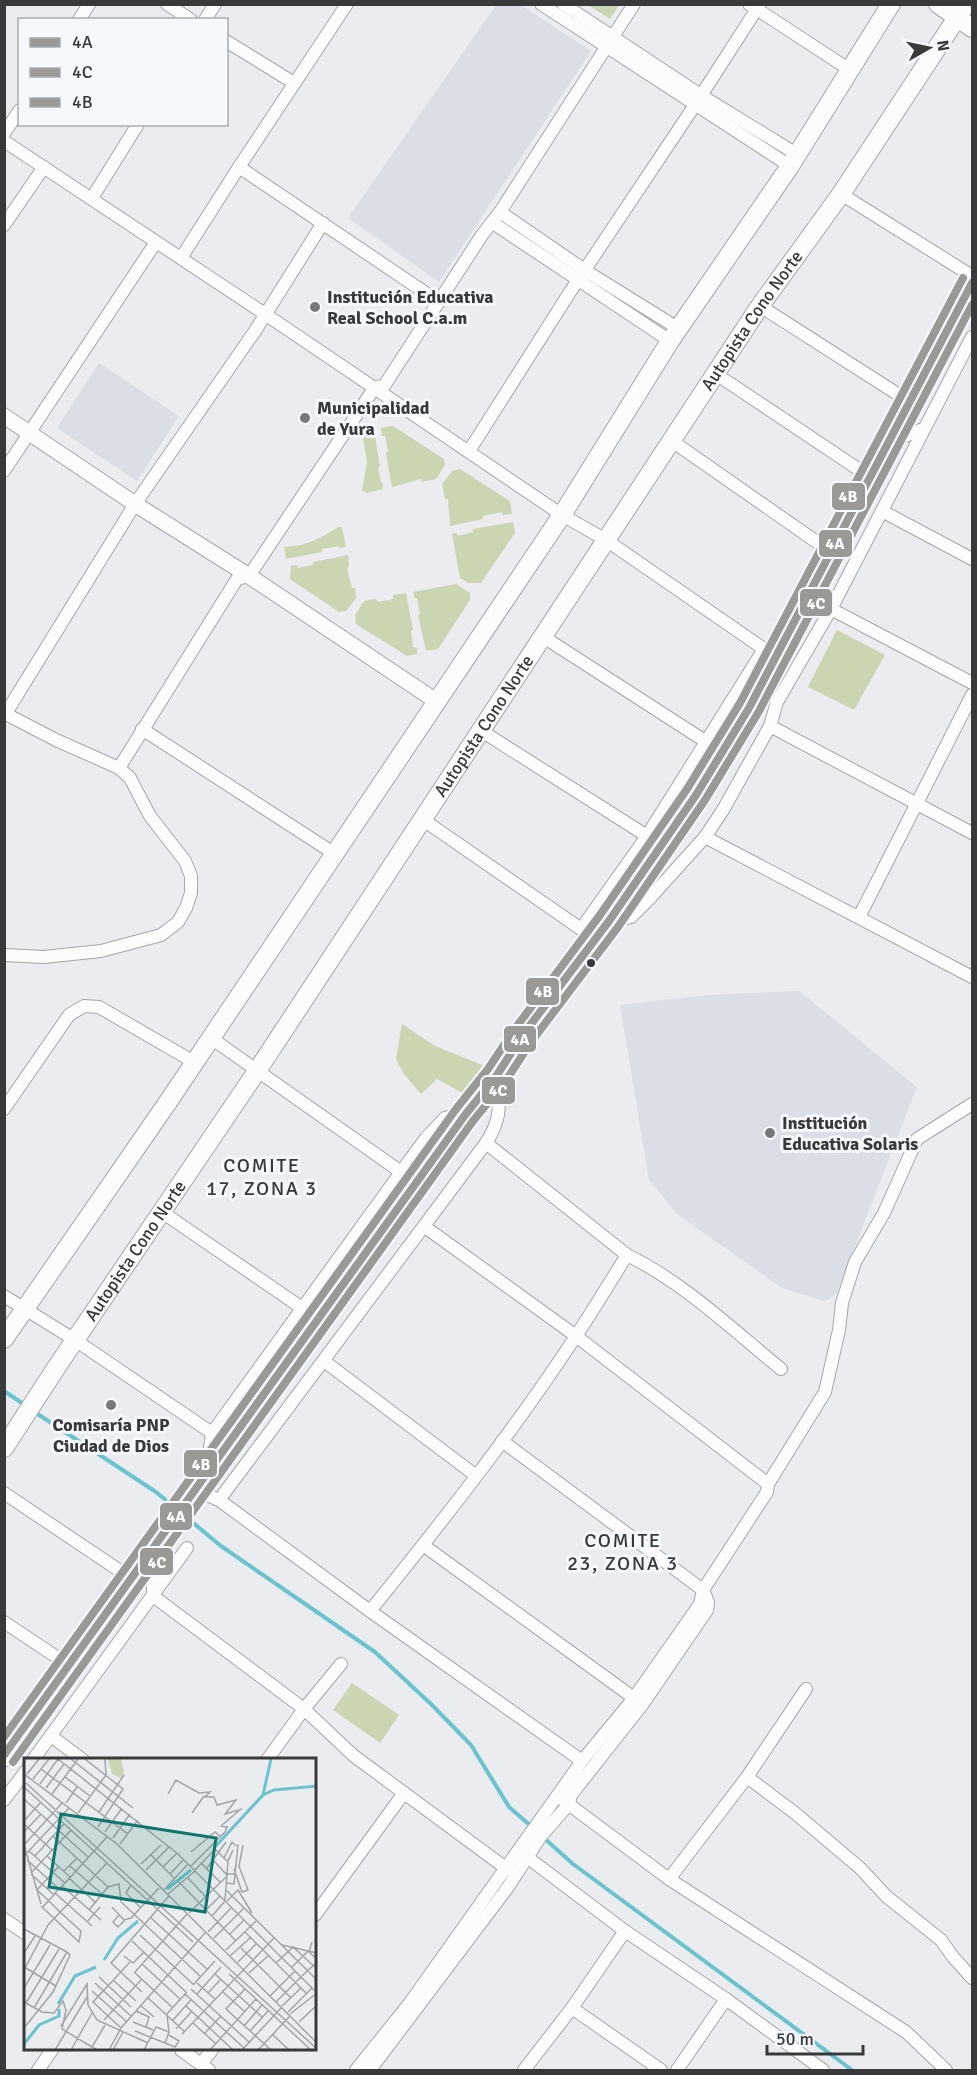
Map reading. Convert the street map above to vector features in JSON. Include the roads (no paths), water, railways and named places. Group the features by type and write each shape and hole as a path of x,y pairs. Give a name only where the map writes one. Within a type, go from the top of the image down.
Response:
{"highway":[{"path":"4,1756 465,1115 497,1075 522,1036 609,921 707,777 749,708 772,650 831,552 972,283"}],"main road":[{"path":"4,1339 211,1038 562,514 674,335 794,161 891,4"},
{"path":"938,4 965,17"},
{"name":"Autopista Cono Norte","path":"4,1448 257,1071 760,306 842,194 965,17"}],"street":[{"path":"80,18 89,4"},
{"path":"167,4 188,18"},
{"path":"206,18 215,4"},
{"path":"181,258 347,4"},
{"path":"542,4 610,42 794,161"},
{"path":"563,4 610,42"},
{"path":"119,768 237,579 249,576 375,387 384,386 482,235 493,223 634,4"},
{"path":"469,451 699,101 755,6 850,70"},
{"path":"228,42 294,83"},
{"path":"4,133 18,113"},
{"path":"92,198 137,126"},
{"path":"4,141 562,514 606,540 772,650 705,741 646,836 581,929"},
{"path":"4,225 44,167"},
{"path":"239,167 439,302"},
{"path":"842,194 972,276"},
{"path":"500,212 582,276"},
{"path":"4,955 44,957 101,951 161,934 178,922 186,908 191,893 191,876 185,861 150,816 130,778 119,768 56,740 5,713 135,504 265,314 323,223"},
{"path":"493,223 674,335"},
{"path":"4,471 156,242"},
{"path":"760,306 910,402"},
{"path":"581,929 631,917 705,837 770,726 777,702 831,609 972,337"},
{"path":"716,374 870,477"},
{"path":"4,416 436,701"},
{"path":"889,443 923,429"},
{"path":"672,441 831,552"},
{"path":"882,511 972,559"},
{"path":"831,609 972,683"},
{"path":"542,636 705,741"},
{"path":"859,917 972,695"},
{"path":"770,726 972,832"},
{"path":"142,729 335,854"},
{"path":"480,730 646,836"},
{"path":"422,819 581,929"},
{"path":"705,837 972,976"},
{"path":"4,1109 69,1015 84,1006 99,1006 194,1062"},
{"path":"211,1038 401,1172"},
{"path":"219,1500 486,1143 496,1127 499,1113 497,1075"},
{"path":"370,2070 508,1887 541,1836 569,1804 571,1795 638,1701 699,1604 703,1590 767,1492 768,1484 825,1392 839,1330 842,1303 855,1262 884,1213 917,1139 972,1104"},
{"path":"465,1115 445,1118 426,1138 302,1308 213,1433 197,1488 219,1500 370,1611 582,1761"},
{"path":"486,1143 627,1255 648,1265 673,1283 781,1369"},
{"path":"162,1212 302,1308"},
{"path":"425,1227 576,1336 768,1484"},
{"path":"370,1611 502,1441 576,1336 627,1255"},
{"path":"4,1296 75,1340 213,1433"},
{"path":"324,1361 476,1475"},
{"path":"502,1441 703,1590"},
{"path":"4,1492 132,1579"},
{"path":"423,1545 638,1701"},
{"path":"34,1758 187,1548"},
{"path":"153,1550 153,1596"},
{"path":"153,1596 304,1709 354,1756 507,1869"},
{"path":"4,1622 70,1666"},
{"path":"268,1758 340,1665"},
{"path":"669,1880 747,1777 806,1689"},
{"path":"356,2070 409,2004 582,1761 638,1701"},
{"path":"51,1736 80,1758"},
{"path":"4,1800 24,1774"},
{"path":"747,1777 795,1813 860,1868 886,1896 941,1940 952,1957 972,1978"},
{"path":"316,1914 404,1793"},
{"path":"558,1796 669,1880 906,2032 946,2070"},
{"path":"527,1857 626,1931 726,1999 823,2070"},
{"path":"4,1919 24,1933"},
{"path":"524,2070 572,2008 626,1931"},
{"path":"676,2070 726,1999"},
{"path":"572,2008 661,2070"},
{"path":"38,2070 51,2051"},
{"path":"184,2051 205,2067 211,2051"}],"waterway":[{"path":"4,1391 25,1405"},
{"path":"33,1411 156,1492 173,1506"},
{"path":"186,1517 221,1546 375,1652 471,1745 509,1807 532,1827"},
{"path":"544,1838 573,1864 852,2070"}],"place":[{"name":"Institución Educativa Real School C.a.m","path":"315,307"},
{"name":"Municipalidad de Yura","path":"305,418"},
{"name":"Institución Educativa Solaris","path":"770,1133"},
{"name":"Comisaría PNP Ciudad de Dios","path":"111,1405"}],"district":[{"name":"COMITE 17, ZONA 3","path":"262,1176"},
{"name":"COMITE 23, ZONA 3","path":"623,1552"}]}
